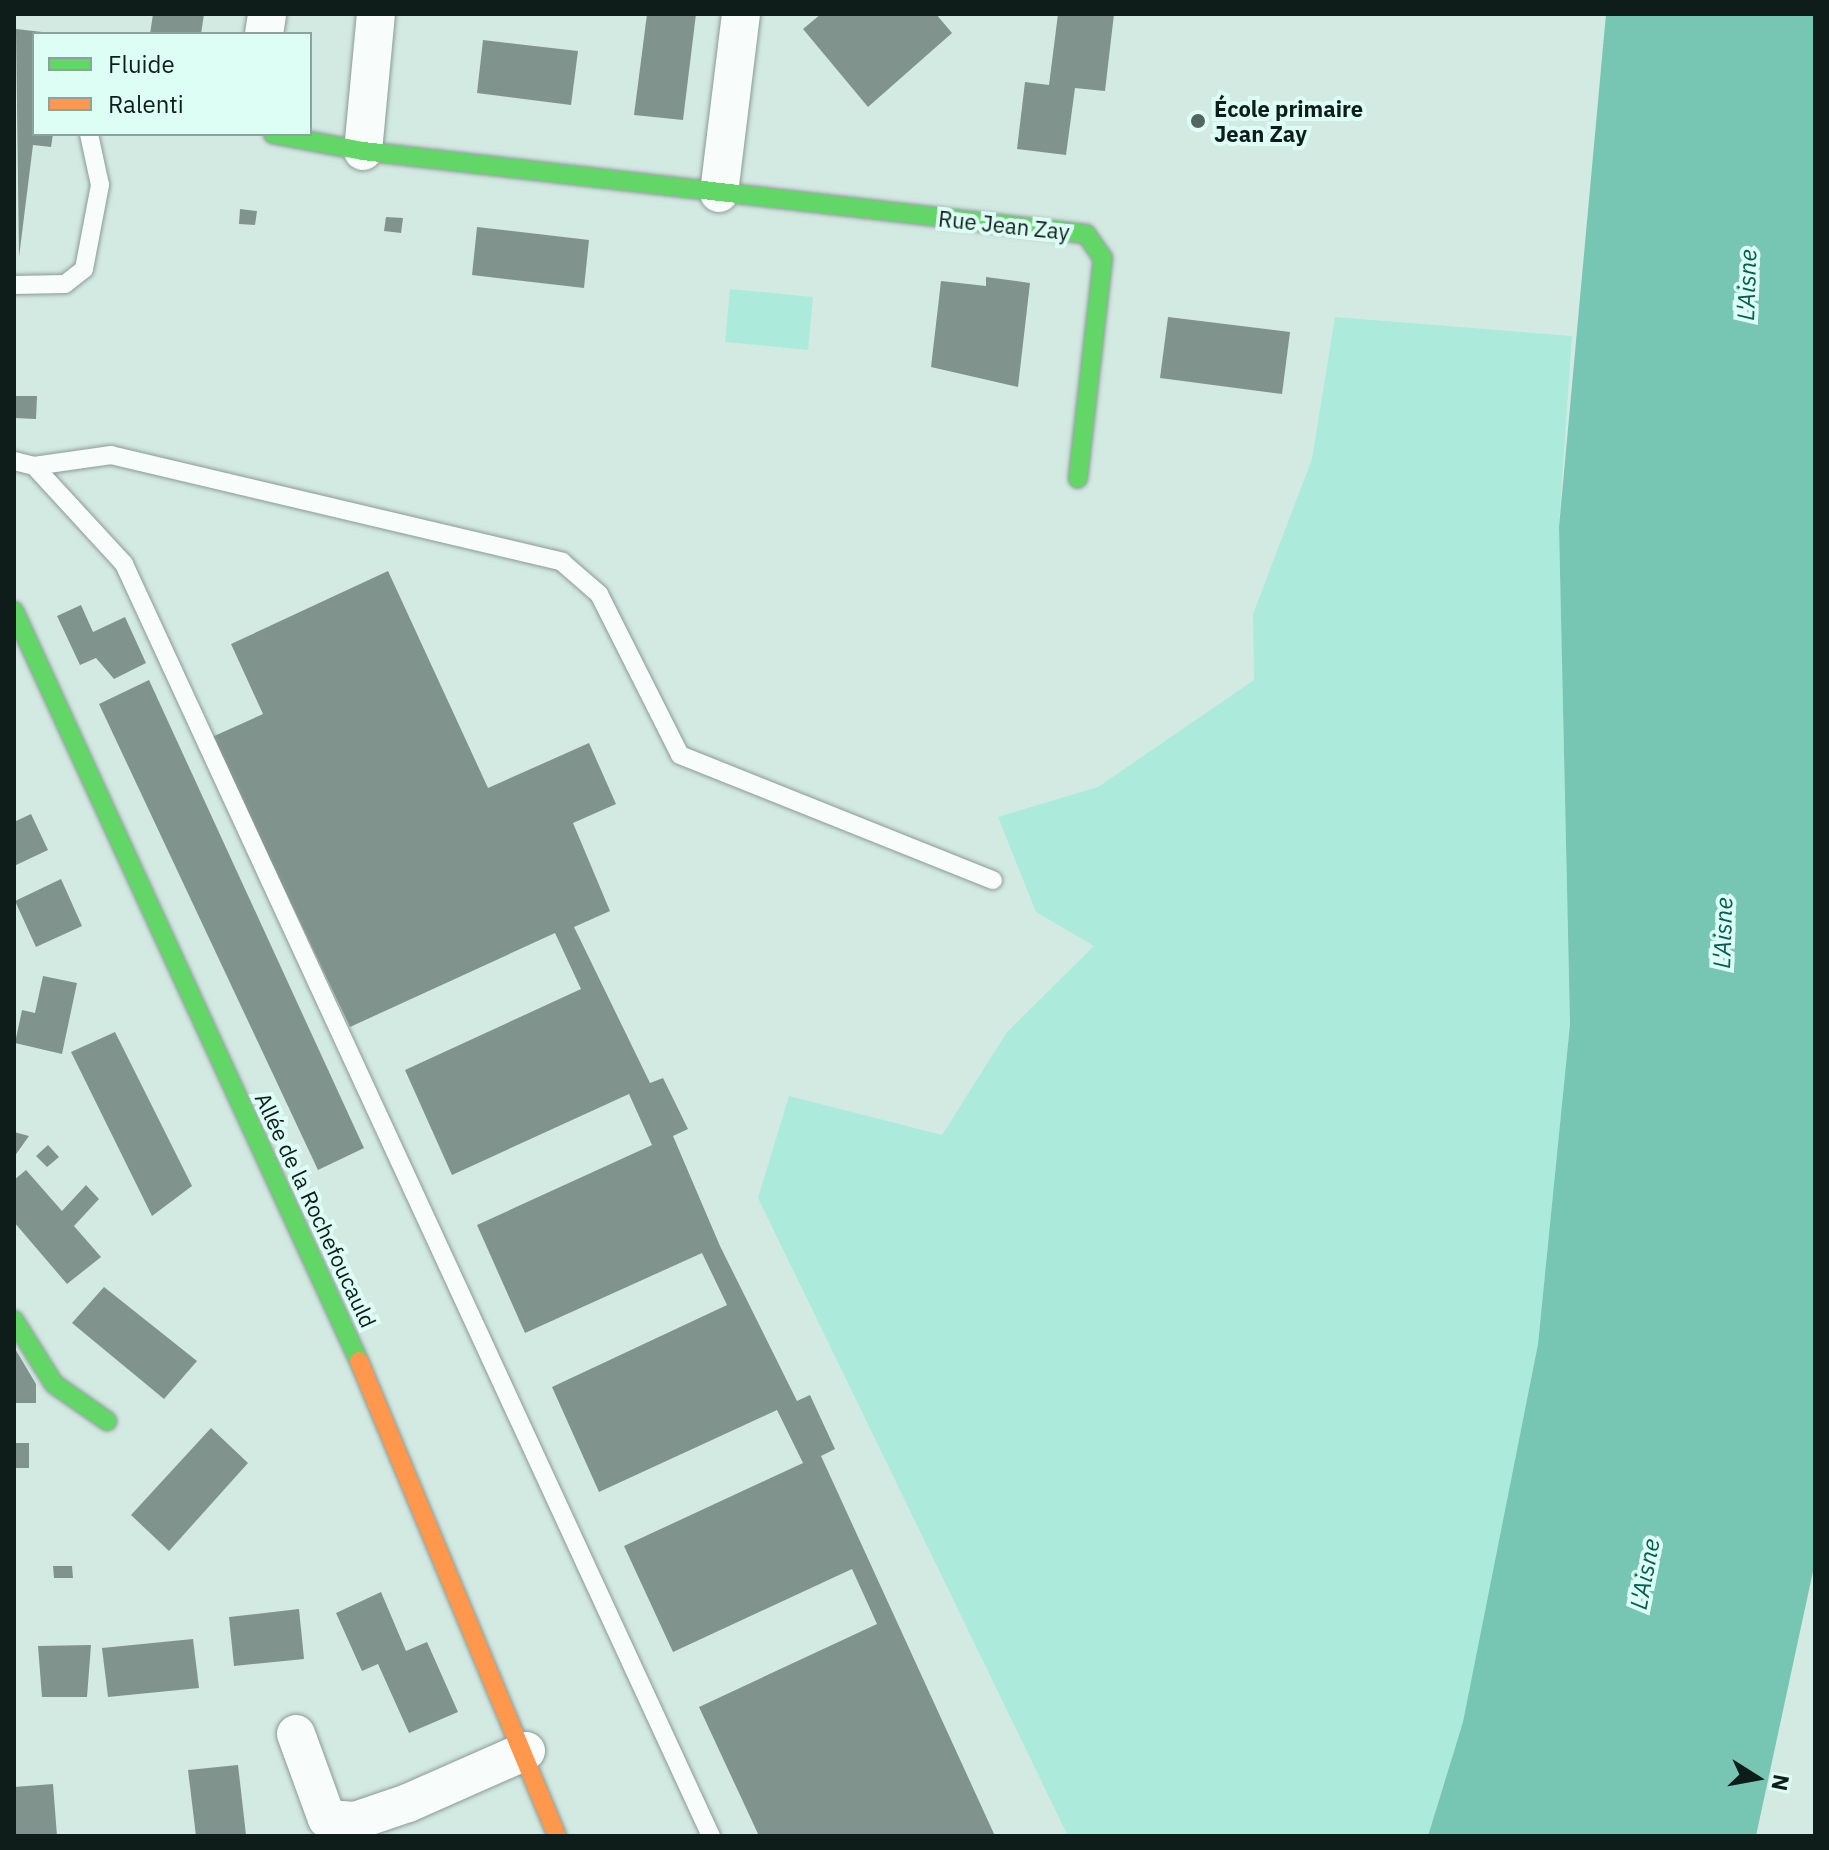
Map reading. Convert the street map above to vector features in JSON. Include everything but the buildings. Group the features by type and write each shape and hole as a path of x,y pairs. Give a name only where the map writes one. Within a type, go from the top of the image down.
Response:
{"street":[{"path":"363,151 376,14"},
{"path":"719,193 741,14"},
{"name":"Rue Jean Zay","path":"284,136 363,151 1086,234 1103,258 1078,479"},
{"name":"Allée de la Rochefoucauld","path":"14,611 392,1433 526,1751 557,1836"},
{"path":"14,1320 54,1384 107,1421"},
{"path":"296,1734 327,1819 355,1821 408,1803 526,1751"}],"lane":[{"path":"14,285 65,284 84,269 100,185 89,136"},
{"path":"14,461 34,466 111,455 562,562 599,594 680,755 993,880"},
{"path":"34,466 124,564 711,1836"}],"shaded area":[{"path":"730,289 813,297 808,350 725,342"},
{"path":"1335,317 1572,336 1559,527 1570,1024 1538,1344 1463,1723 1428,1836 1068,1836 758,1198 789,1096 942,1135 1007,1032 1094,946 1036,912 998,817 1098,787 1254,680 1253,614 1312,459"}],"water":[{"name":"L'Aisne","path":"1606,14 1815,14 1815,1562 1756,1836 1428,1836 1463,1722 1538,1344 1570,1024 1559,527"}],"traffic: fast":[{"path":"284,136 363,151 1086,234 1103,258 1078,479"},
{"path":"14,611 359,1361"},
{"path":"14,1320 54,1384 107,1421"}],"traffic: slow":[{"path":"359,1361 557,1836"}],"place":[{"name":"École primaire Jean Zay","path":"1198,121"}]}
